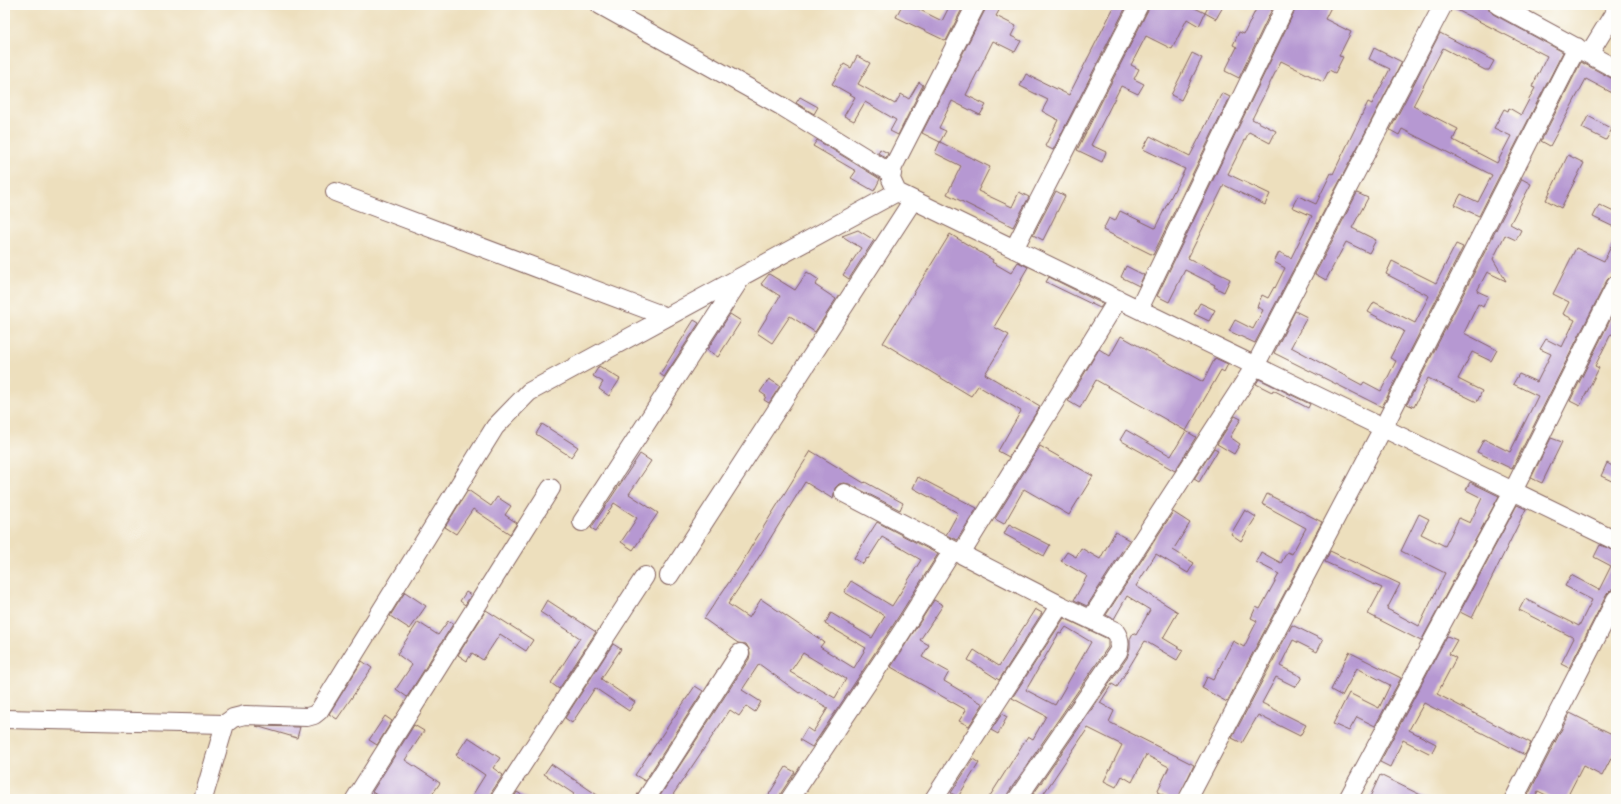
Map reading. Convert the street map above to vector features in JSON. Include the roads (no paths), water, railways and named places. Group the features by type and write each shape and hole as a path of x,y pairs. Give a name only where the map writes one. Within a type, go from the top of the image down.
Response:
{"street":[{"path":"600,5 783,107 892,174"},
{"path":"976,5 893,168 891,179 905,196 1616,541"},
{"path":"1014,249 1138,5"},
{"path":"1139,309 1286,5"},
{"path":"1091,619 1255,366 1443,5"},
{"path":"1498,5 1616,69"},
{"path":"1188,799 1583,51 1616,10"},
{"path":"335,192 667,317"},
{"path":"5,719 224,724 233,718 245,715 314,715 319,711 495,427 529,392 742,276 905,196"},
{"path":"668,576 905,196"},
{"path":"582,522 742,276"},
{"path":"1348,799 1513,491 1616,286"},
{"path":"790,799 901,632 957,552 1118,299"},
{"path":"355,799 551,488"},
{"path":"844,493 957,552 1116,631 1119,636 1120,648 1017,799"},
{"path":"500,799 645,576"},
{"path":"1514,799 1616,599"},
{"path":"934,799 1060,604"},
{"path":"646,799 740,653"},
{"path":"203,799 224,724"}]}
